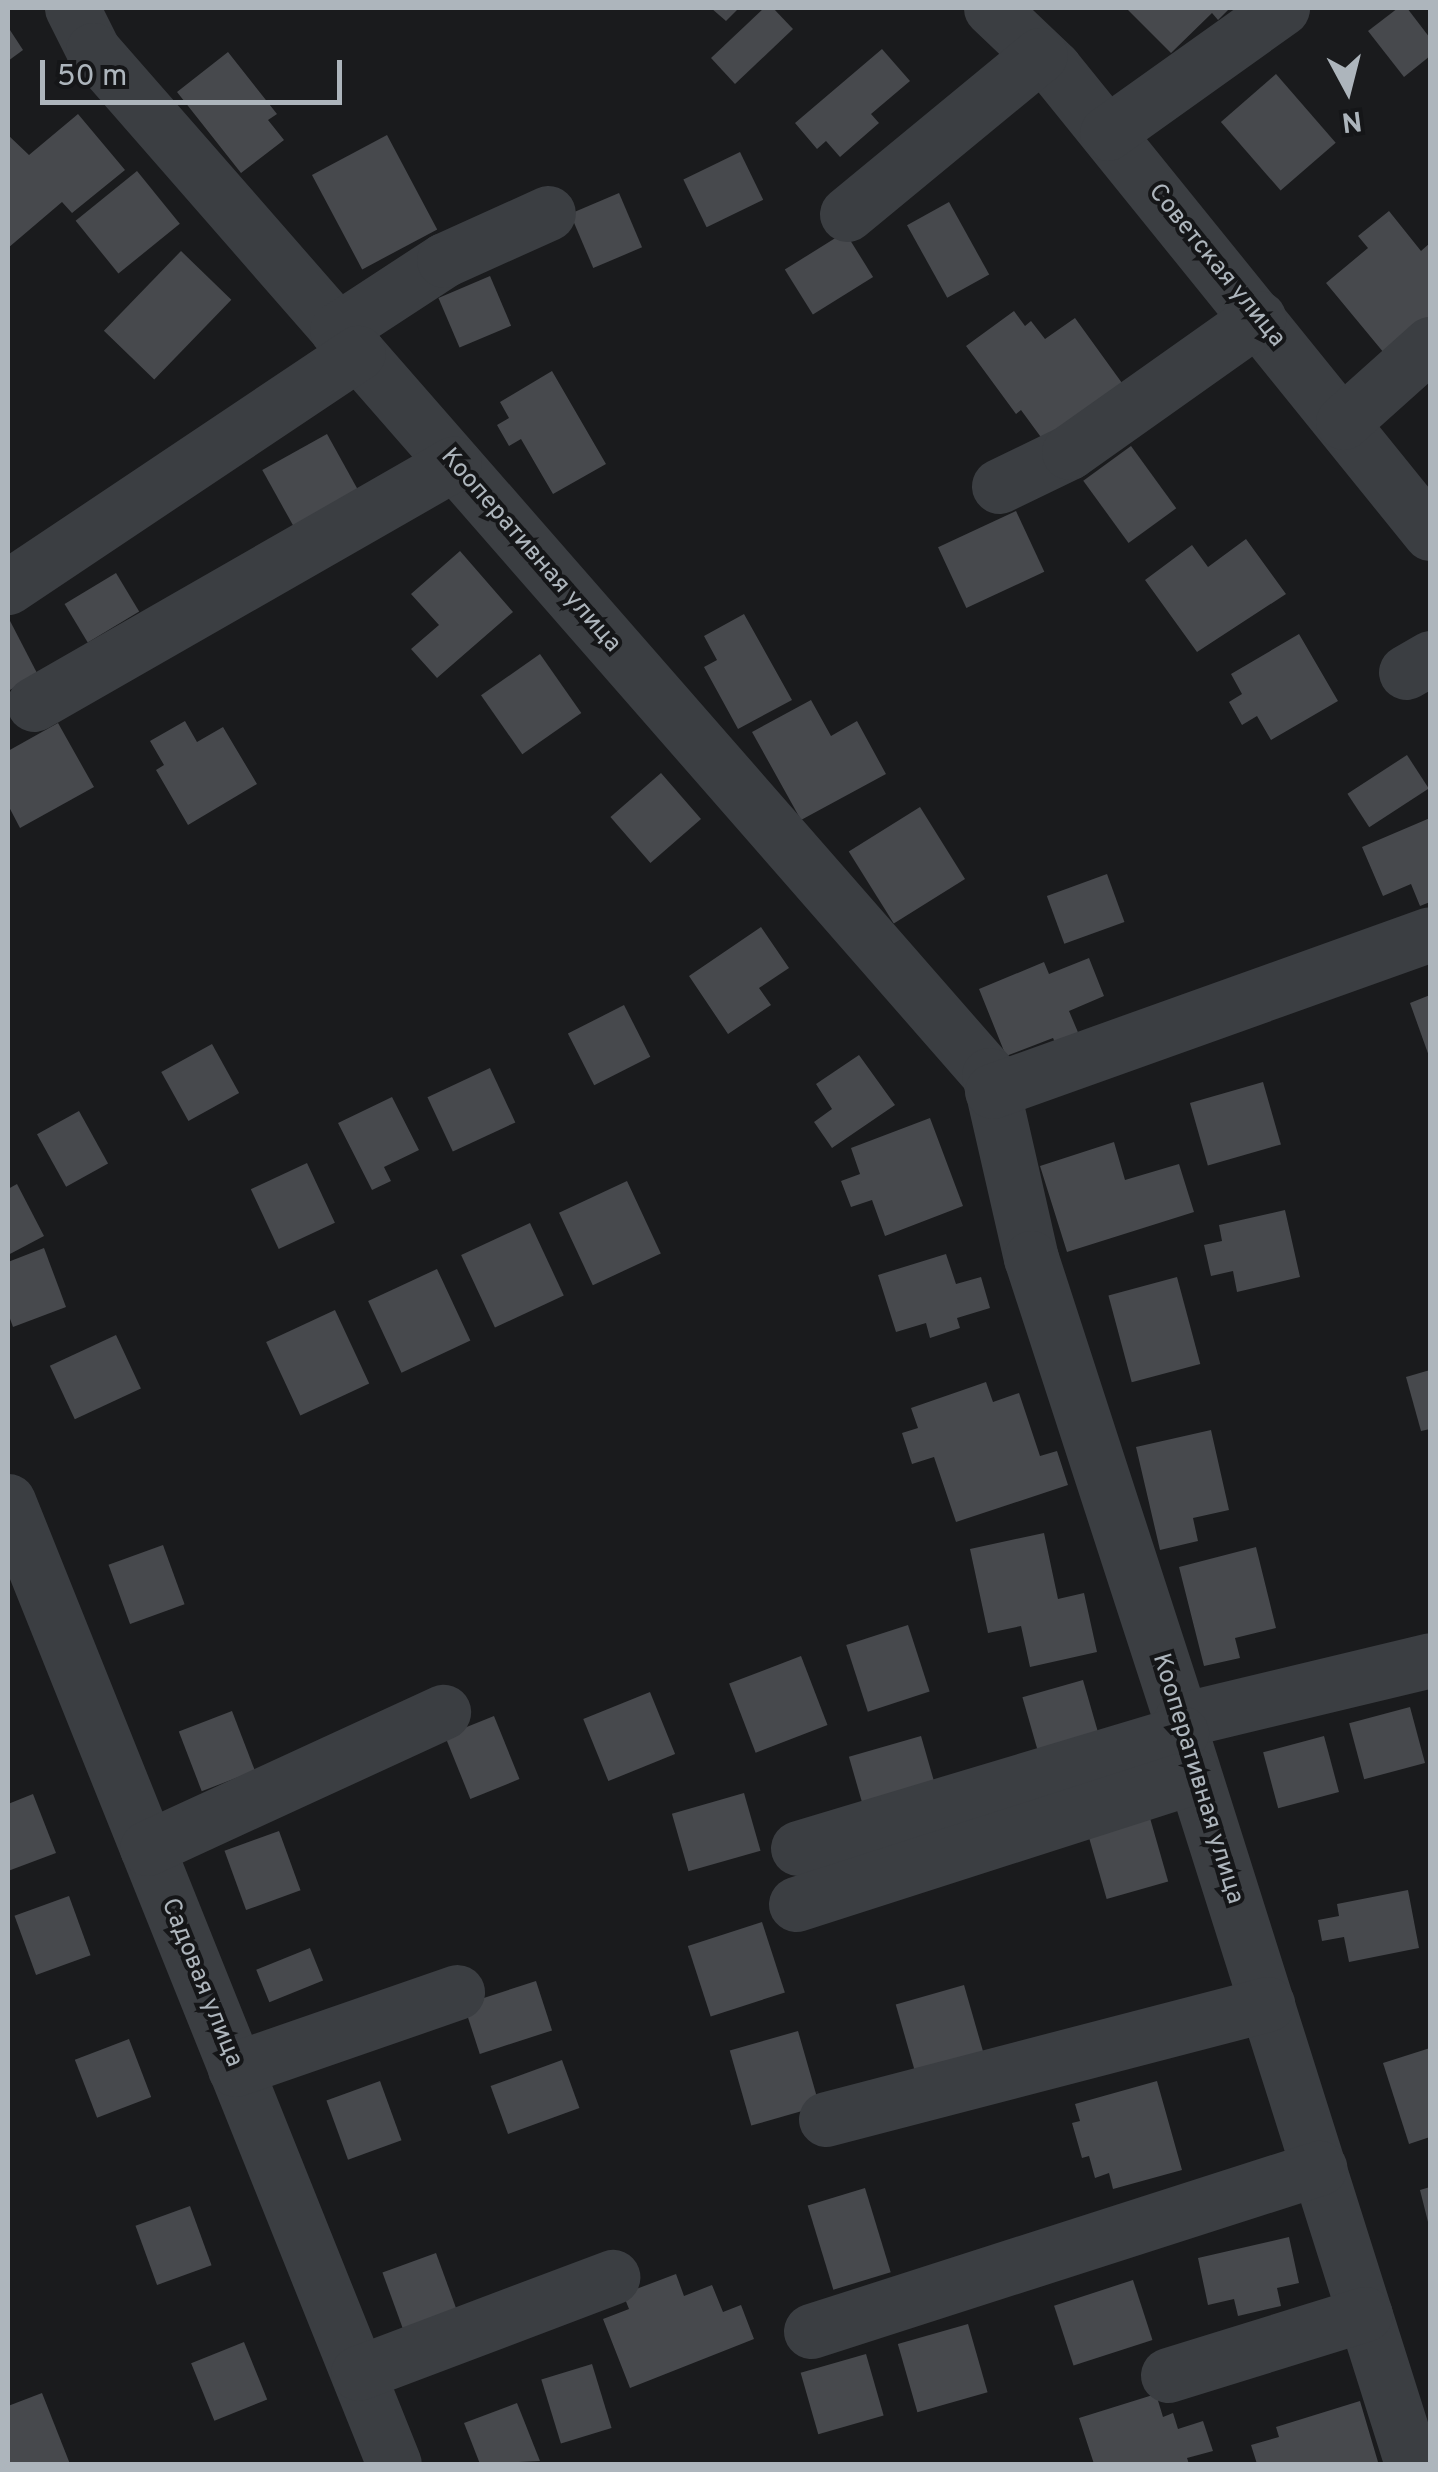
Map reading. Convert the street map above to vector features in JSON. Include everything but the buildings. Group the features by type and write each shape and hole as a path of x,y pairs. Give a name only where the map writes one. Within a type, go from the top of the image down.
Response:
{"street":[{"name":"Кооперативная улица","path":"72,8 93,50 988,1075 1030,1258 1412,2464"},
{"name":"Советская улица","path":"991,8 1040,54 1428,522"},
{"path":"1107,133 1282,8"},
{"path":"847,214 1040,54"},
{"path":"8,588 348,342 444,260 548,213"},
{"path":"999,486 1068,452 1258,318"},
{"path":"1342,422 1430,344"},
{"path":"34,704 454,463"},
{"path":"992,1090 1430,934"},
{"name":"Садовая улица","path":"8,1500 394,2464"},
{"path":"798,1848 1186,1743 1430,1660"},
{"path":"147,1848 443,1712"},
{"path":"796,1904 1186,1743"},
{"path":"235,2069 456,1992"},
{"path":"826,2119 1267,2004"},
{"path":"811,2332 1318,2168"},
{"path":"358,2373 612,2277"},
{"path":"1168,2375 1365,2314"}]}
